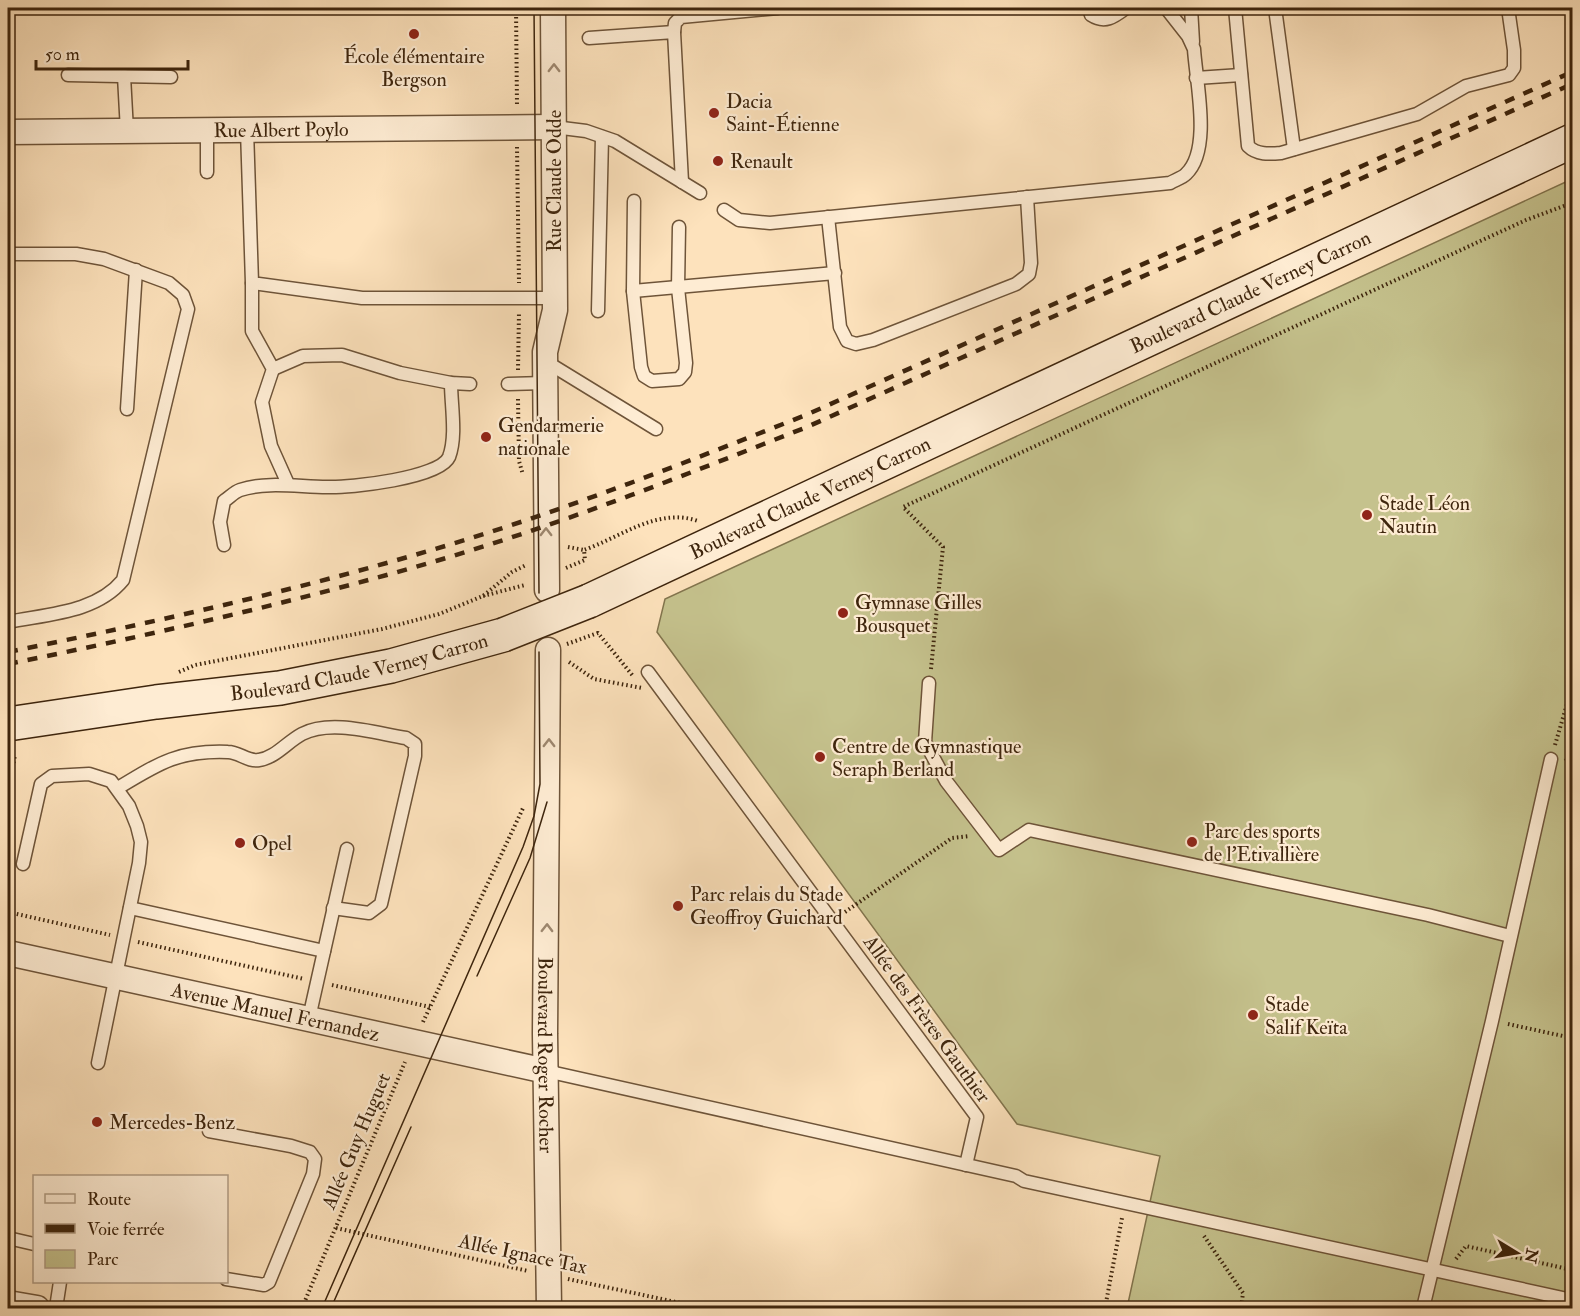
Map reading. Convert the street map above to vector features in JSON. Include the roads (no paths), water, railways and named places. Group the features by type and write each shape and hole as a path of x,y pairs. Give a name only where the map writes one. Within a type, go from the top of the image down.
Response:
{"main road":[{"name":"Boulevard Claude Verney Carron","path":"8,724 302,683 391,666 503,635 589,601 1572,141"}],"street":[{"name":"Rue Claude Odde","path":"547,586 545,365 555,310 553,8"},
{"name":"Rue Albert Poylo","path":"8,132 554,127"},
{"name":"Boulevard Roger Rocher","path":"549,1308 546,1071 536,802 558,652"},
{"name":"Avenue Manuel Fernandez","path":"8,953 546,1071"},
{"path":"8,1303 37,1308"}],"lane":[{"path":"682,182 675,23 681,17 778,8"},
{"path":"1089,8 1091,15 1099,20 1113,18 1126,8"},
{"path":"1166,8 1188,36 1194,49"},
{"path":"724,210 739,220 770,223 1170,183 1186,175 1196,161 1201,141 1191,8"},
{"path":"1235,8 1248,146 1253,151 1267,154 1294,149 1418,114 1466,86 1509,75 1514,68 1514,50 1508,8"},
{"path":"1275,8 1294,149"},
{"path":"589,38 674,32"},
{"path":"68,75 171,77"},
{"path":"1196,78 1241,75"},
{"path":"124,76 126,131"},
{"path":"554,127 602,137 640,154 700,193"},
{"path":"207,130 207,172"},
{"path":"247,130 252,331 273,369 262,402 271,446 288,484"},
{"path":"598,311 602,137"},
{"path":"828,217 840,327 848,342 856,344 873,340 1016,284 1029,273 1031,263 1027,197"},
{"path":"634,201 633,291 644,376 652,381 679,379 685,372 678,288 679,227"},
{"path":"8,254 76,254 136,270 169,283 183,295 188,309 123,580 113,592 92,603 8,622"},
{"path":"127,409 136,270"},
{"path":"633,291 835,273"},
{"path":"252,284 362,298 555,297"},
{"path":"273,369 303,356 342,355 400,373 451,383 470,384"},
{"path":"508,384 545,365 656,429"},
{"path":"224,544 220,522 224,501 239,490 288,484 329,487 415,476 443,465 449,456 451,440 451,383"},
{"name":"Allée des Frères Gauthier","path":"648,672 977,1118 966,1165"},
{"path":"929,683 925,742 946,781 999,850 1029,830 1428,915 1510,936"},
{"path":"118,789 159,763 191,752 232,752 258,760 272,756 304,733 332,728 406,738 415,744 415,756 381,904 369,913 333,908"},
{"path":"1423,1308 1440,1270 1510,936 1551,759"},
{"path":"23,864 40,784 52,776 89,774 111,781 118,789 137,826 141,842 124,939 98,1063"},
{"path":"309,1018 347,849"},
{"path":"130,908 324,951"},
{"path":"546,1071 1192,1218 1572,1300"},
{"path":"209,1131 291,1146 310,1152 315,1159 313,1174 269,1282 264,1285 228,1279"},
{"path":"8,1238 33,1244"},
{"path":"56,1308 60,1283"}],"tram line":[{"path":"534,8 539,593"},
{"path":"322,1308 523,847 534,816 540,784 539,652"},
{"path":"477,976 530,858 547,802"},
{"path":"331,1308 411,1127"}],"railway":[{"path":"8,652 169,618 329,579 482,535 622,486 806,415 1572,72"},
{"path":"8,664 223,617 383,576 483,547 623,498 807,427 1572,84"}],"place":[{"name":"École élémentaire Bergson","path":"414,34"},
{"name":"Dacia Saint-Étienne","path":"714,113"},
{"name":"Renault","path":"718,161"},
{"name":"Gendarmerie nationale","path":"486,437"},
{"name":"Stade Léon Nautin","path":"1367,515"},
{"name":"Gymnase Gilles Bousquet","path":"843,613"},
{"name":"Centre de Gymnastique Seraph Berland","path":"820,757"},
{"name":"Parc des sports de l'Etivallière","path":"1192,842"},
{"name":"Opel","path":"240,843"},
{"name":"Parc relais du Stade Geoffroy Guichard","path":"678,906"},
{"name":"Stade Salif Keïta","path":"1253,1015"},
{"name":"Mercedes-Benz","path":"97,1122"}]}
